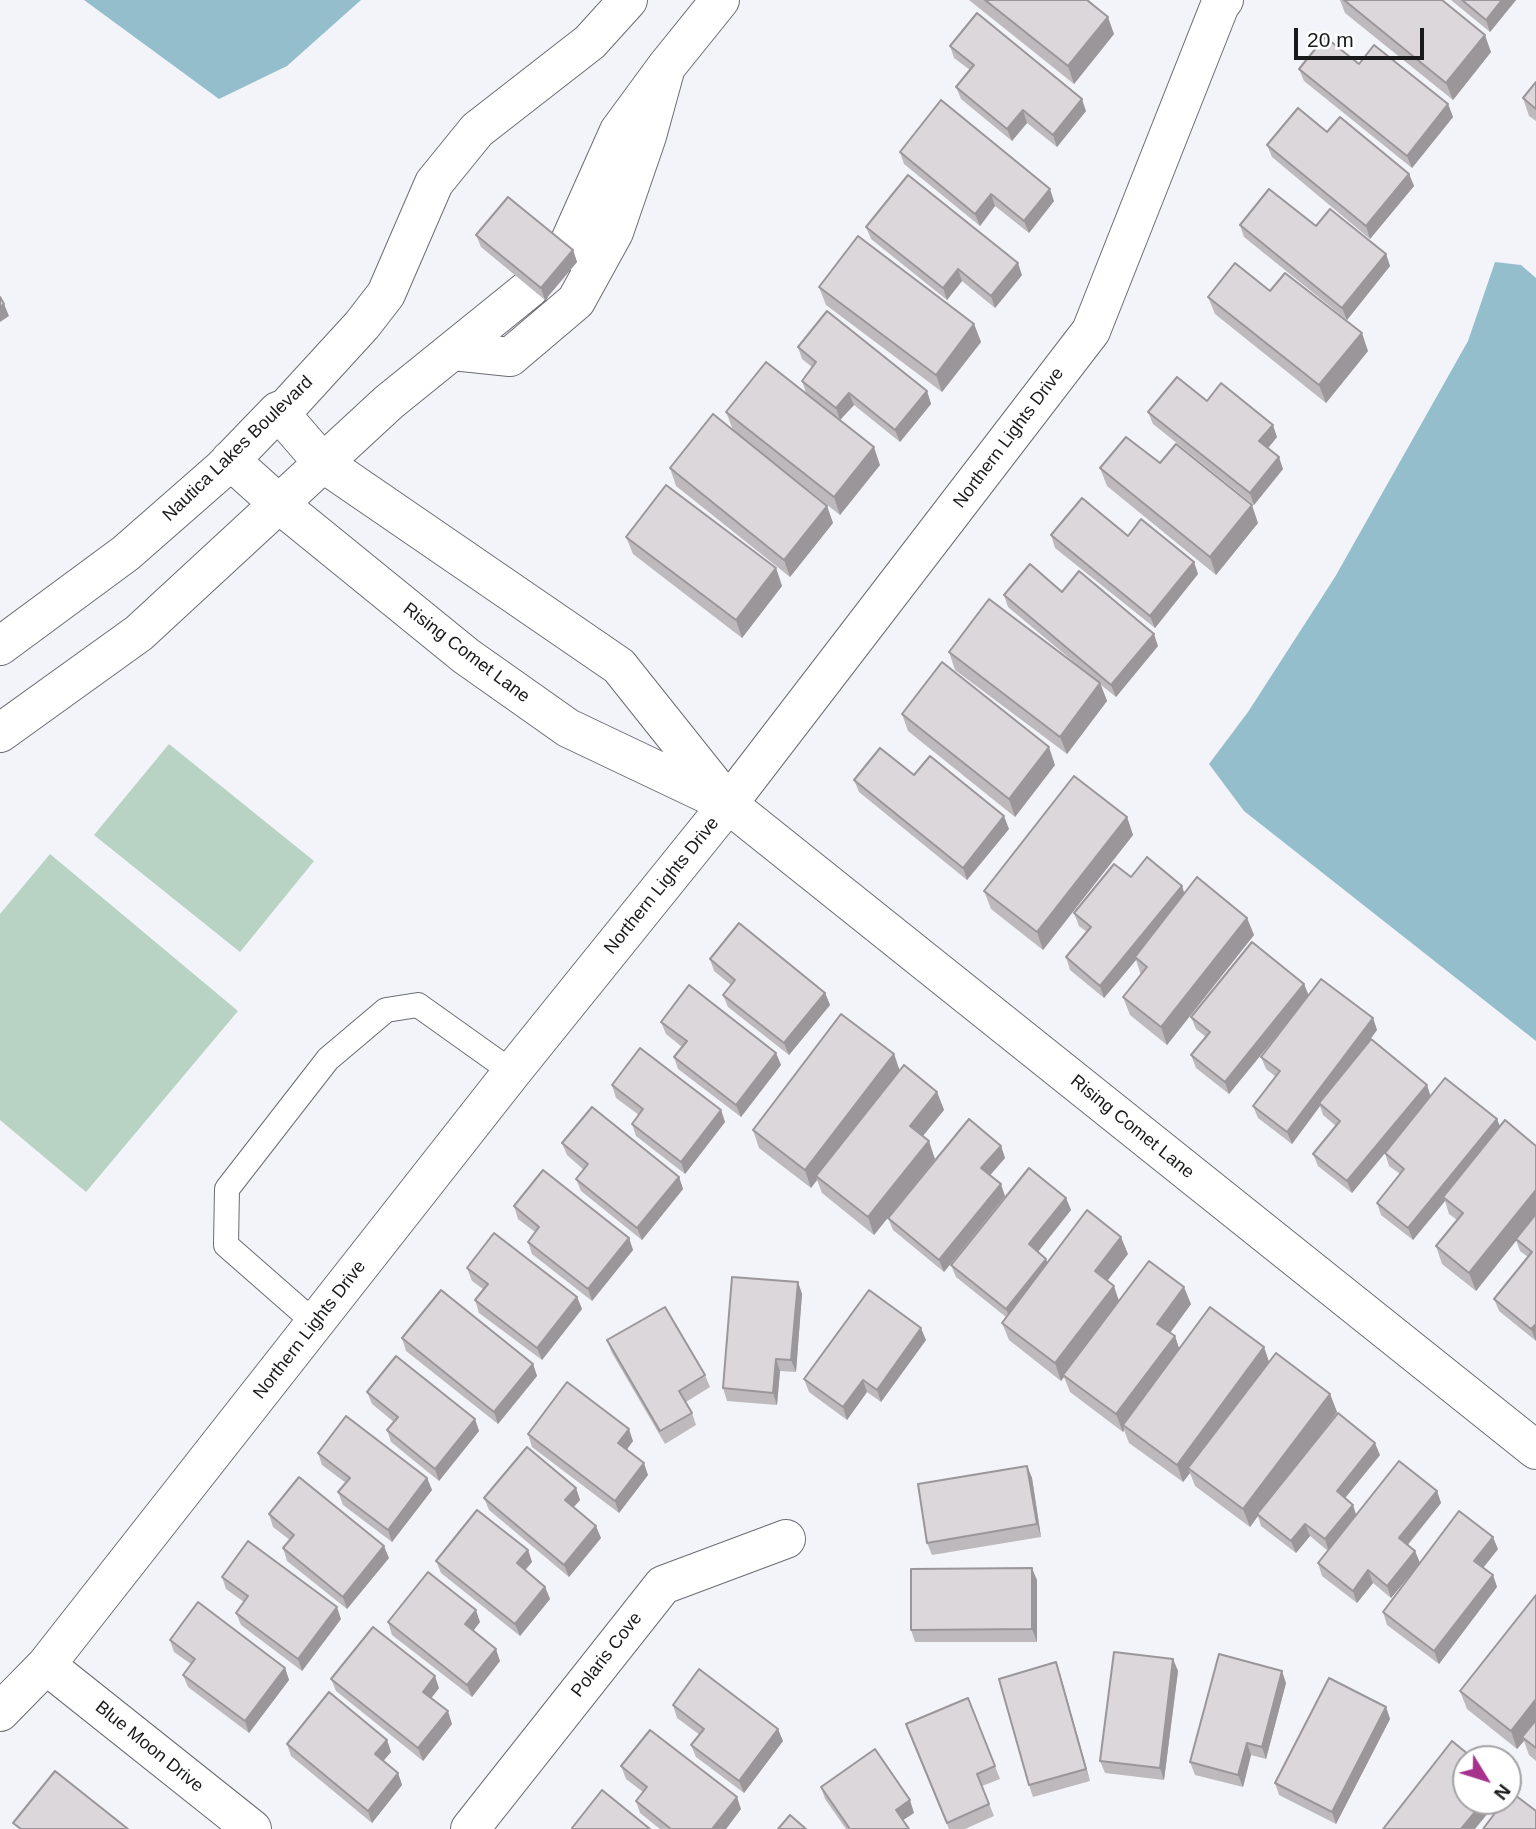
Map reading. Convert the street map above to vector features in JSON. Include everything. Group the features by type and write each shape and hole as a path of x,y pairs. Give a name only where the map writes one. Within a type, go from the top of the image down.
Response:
{"street":[{"name":"Nautica Lakes Boulevard","path":"0,646 126,554 230,460 278,411 286,408 362,325 386,294 434,183 477,130 590,42 628,0"},
{"path":"565,252 619,131 720,0"},
{"name":"Northern Lights Drive","path":"0,1712 46,1665 512,1072 728,804 1091,331 1224,0"},
{"path":"453,351 510,357 576,301 614,232 647,135 666,67"},
{"path":"0,733 139,633 389,402 530,288"},
{"name":"Rising Comet Lane","path":"278,411 323,463 619,666 728,804 1536,1450"},
{"name":"Rising Comet Lane","path":"230,460 279,504 466,656 568,728 728,804"},
{"name":"Polaris Cove","path":"470,1829 663,1585 786,1539"},
{"name":"Blue Moon Drive","path":"46,1665 252,1829"}],"lane":[{"path":"315,1323 226,1245 227,1189 328,1059 386,1010 418,1005 512,1072"}],"green space":[{"path":"169,744 314,861 240,952 94,835"},
{"path":"50,854 238,1011 86,1192 0,1120 0,914"}],"water":[{"path":"84,0 361,0 287,66 219,99"},
{"path":"1495,262 1521,265 1536,278 1536,1041 1244,811 1209,764 1248,712 1335,577 1468,341"}],"building":[{"path":"985,0 1087,0 1108,17 1068,66"},
{"path":"1344,0 1442,0 1485,35 1446,83"},
{"path":"1462,0 1502,0 1486,20"},
{"path":"977,13 1082,99 1053,135 1023,110 1007,129 956,87 974,65 950,46"},
{"path":"1325,37 1359,64 1374,45 1448,104 1407,156 1299,69"},
{"path":"1536,82 1536,109 1523,98"},
{"path":"941,100 1050,189 1024,221 991,194 975,214 900,152"},
{"path":"1298,108 1327,132 1340,117 1409,174 1366,226 1267,145"},
{"path":"908,175 1018,263 991,296 958,269 943,288 866,227"},
{"path":"1269,189 1316,226 1330,209 1386,254 1342,308 1240,225"},
{"path":"508,197 573,250 541,288 476,235"},
{"path":"858,236 974,324 936,375 819,287"},
{"path":"1235,263 1270,291 1285,273 1362,333 1319,385 1208,297"},
{"path":"827,311 927,391 895,430 849,393 836,408 802,381 816,362 798,347"},
{"path":"766,362 874,447 834,497 726,412"},
{"path":"1177,377 1207,401 1221,383 1273,425 1259,441 1279,457 1250,493 1148,412"},
{"path":"713,414 827,506 784,560 670,468"},
{"path":"1126,437 1160,463 1176,444 1252,505 1210,557 1100,468"},
{"path":"666,485 776,568 736,620 626,537"},
{"path":"1082,498 1128,536 1141,519 1194,562 1150,616 1051,535"},
{"path":"1030,564 1062,592 1079,571 1154,634 1111,685 1004,595"},
{"path":"989,599 1100,683 1060,737 949,652"},
{"path":"942,662 1049,747 1009,799 902,714"},
{"path":"880,748 914,775 930,756 1004,816 963,868 854,780"},
{"path":"1074,776 1127,817 1037,932 984,891"},
{"path":"1147,857 1182,886 1100,986 1066,957 1091,927 1074,913 1114,864 1131,877"},
{"path":"1197,877 1247,918 1161,1027 1123,997 1147,967 1135,957"},
{"path":"739,923 825,993 784,1043 723,995 735,980 710,959"},
{"path":"1252,942 1304,984 1225,1082 1191,1055 1210,1032 1191,1017"},
{"path":"1321,979 1373,1018 1287,1132 1253,1106 1280,1071 1261,1057"},
{"path":"689,985 776,1053 736,1105 674,1057 687,1041 661,1022"},
{"path":"841,1014 894,1054 805,1170 753,1130"},
{"path":"1371,1039 1427,1085 1347,1181 1313,1154 1340,1121 1319,1103"},
{"path":"640,1048 721,1110 681,1162 632,1124 643,1109 612,1085"},
{"path":"904,1065 937,1092 910,1126 929,1141 868,1217 816,1176"},
{"path":"1445,1078 1497,1119 1408,1228 1377,1203 1404,1169 1385,1153"},
{"path":"592,1107 679,1177 637,1228 576,1179 588,1164 562,1143"},
{"path":"969,1119 1001,1146 981,1168 1001,1184 939,1260 888,1218"},
{"path":"1505,1120 1536,1146 1536,1190 1469,1273 1436,1246 1463,1213 1443,1197"},
{"path":"1029,1168 1066,1198 1029,1244 1046,1259 1006,1309 951,1265"},
{"path":"543,1170 629,1238 588,1289 528,1242 539,1227 514,1206"},
{"path":"1087,1210 1121,1237 1095,1271 1114,1286 1055,1363 1002,1323"},
{"path":"1536,1214 1536,1324 1531,1329 1494,1299 1532,1252 1516,1239"},
{"path":"494,1233 577,1297 537,1348 475,1300 488,1284 467,1268"},
{"path":"1149,1261 1184,1287 1157,1324 1175,1336 1116,1414 1063,1375"},
{"path":"732,1277 798,1282 791,1360 776,1359 773,1393 723,1388"},
{"path":"441,1290 533,1364 494,1412 402,1338"},
{"path":"869,1290 921,1328 877,1390 863,1380 843,1407 804,1379"},
{"path":"665,1307 705,1375 679,1391 692,1413 660,1431 607,1340"},
{"path":"1210,1307 1264,1347 1177,1465 1123,1425"},
{"path":"1276,1353 1330,1394 1243,1509 1188,1468"},
{"path":"396,1356 475,1419 435,1469 387,1430 398,1417 367,1392"},
{"path":"567,1382 629,1429 618,1443 644,1463 615,1501 528,1434"},
{"path":"1338,1413 1375,1443 1337,1491 1353,1505 1325,1539 1305,1524 1291,1541 1257,1514"},
{"path":"346,1416 427,1478 388,1530 338,1492 350,1478 318,1453"},
{"path":"527,1447 576,1488 565,1500 596,1526 564,1565 484,1498"},
{"path":"1399,1461 1437,1491 1399,1538 1415,1551 1387,1586 1368,1570 1353,1591 1318,1563"},
{"path":"1027,1466 1037,1524 927,1543 918,1484"},
{"path":"299,1477 384,1546 343,1597 283,1548 294,1535 269,1514"},
{"path":"477,1510 528,1550 517,1563 545,1587 515,1624 436,1561"},
{"path":"1459,1511 1493,1537 1474,1561 1493,1575 1434,1651 1383,1612"},
{"path":"248,1541 337,1607 298,1659 236,1613 248,1596 222,1577"},
{"path":"1032,1568 1032,1629 911,1630 911,1569"},
{"path":"428,1572 476,1610 465,1624 496,1649 467,1685 388,1622"},
{"path":"1536,1595 1536,1699 1511,1731 1460,1691"},
{"path":"198,1602 285,1668 245,1721 183,1675 195,1659 170,1640"},
{"path":"373,1627 435,1676 423,1692 448,1711 418,1748 331,1679"},
{"path":"1114,1652 1173,1659 1160,1768 1100,1761"},
{"path":"1219,1654 1282,1671 1262,1747 1247,1743 1238,1775 1190,1762"},
{"path":"1056,1662 1086,1769 1029,1785 999,1679"},
{"path":"699,1669 778,1729 739,1781 691,1745 704,1729 673,1705"},
{"path":"1329,1678 1386,1707 1332,1812 1275,1783"},
{"path":"329,1692 387,1740 375,1754 398,1773 368,1811 287,1744"},
{"path":"968,1698 995,1766 977,1774 989,1804 947,1823 906,1724"},
{"path":"1536,1720 1536,1748 1522,1737"},
{"path":"650,1730 737,1797 712,1829 671,1829 636,1801 647,1787 621,1766"},
{"path":"1452,1741 1457,1745 1452,1745 1452,1815 1472,1815 1461,1829 1383,1829"},
{"path":"875,1749 910,1800 896,1810 909,1829 850,1829 821,1787"},
{"path":"55,1771 128,1829 21,1829 13,1823"},
{"path":"602,1790 650,1829 573,1829"},
{"path":"1522,1800 1536,1811 1536,1829 1483,1829 1494,1815 1522,1815"},
{"path":"790,1815 806,1829 778,1829"}]}
